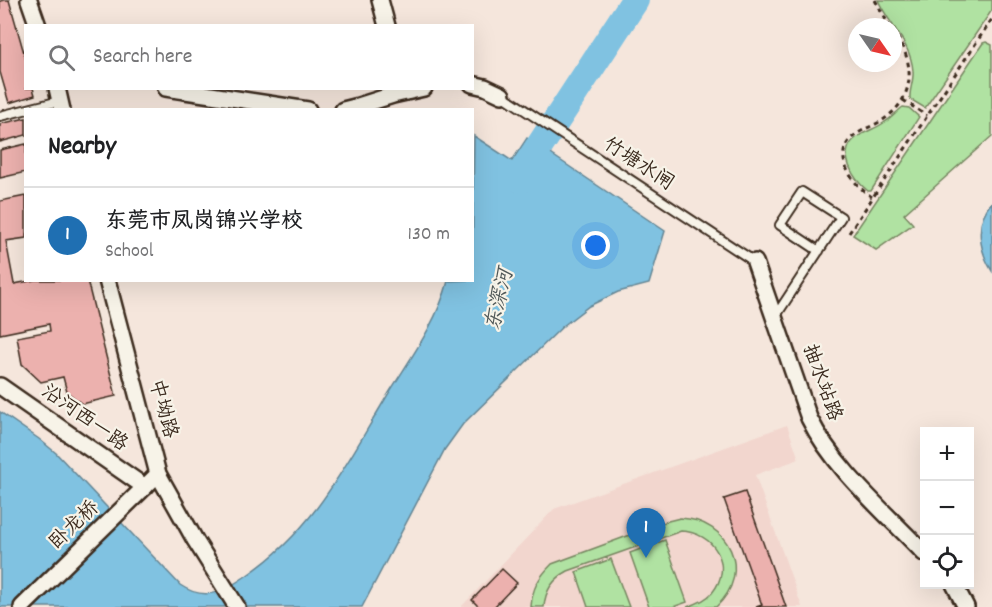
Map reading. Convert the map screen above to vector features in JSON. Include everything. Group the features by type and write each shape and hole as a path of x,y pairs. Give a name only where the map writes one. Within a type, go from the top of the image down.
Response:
{"street":[{"path":"29,0 37,24"},
{"path":"380,0 386,24"},
{"path":"474,84 502,95"},
{"path":"179,90 295,108"},
{"path":"355,108 393,92 408,90"},
{"name":"抽水站路","path":"755,262 809,418 819,440 834,459 920,549"},
{"name":"中坳路","path":"108,282 158,474 195,540 237,607"},
{"name":"沿河西一路","path":"0,386 145,487"},
{"name":"卧龙桥","path":"22,607 158,474"},
{"path":"956,589 966,607"}],"lane":[{"name":"竹塘水闸","path":"502,95 755,262"},
{"path":"30,108 60,100"},
{"path":"0,116 24,110"},
{"path":"775,317 819,251 841,218 802,192 780,225 819,251"}],"path":[{"path":"875,0 885,18"},
{"path":"849,233 992,19"},
{"path":"872,197 856,184 848,171 844,160 846,148 853,137 888,116 903,100 910,84 910,68 902,44"},
{"path":"903,100 927,116"}],"shaded area":[{"path":"787,425 799,459 755,475 802,607 461,607 554,509"}],"green space":[{"path":"878,0 992,0 992,10 925,108 910,99 913,75 911,61 902,40 902,18 889,18"},
{"path":"983,43 992,45 992,136 904,214 913,224 876,250 853,235"},
{"path":"903,107 909,108 919,117 871,191 868,191 857,180 849,166 847,151 856,138 888,120"},
{"path":"680,518 697,521 712,528 731,550 734,564 733,579 727,593 716,607 687,607 704,600 712,593 719,582 721,561 711,544 703,537 681,531 568,571 551,586 546,595 544,607 531,607 537,583 552,564"},
{"path":"665,540 687,602 673,607 649,607 630,553"},
{"path":"611,559 629,607 588,607 576,572"}],"water":[{"path":"474,136 512,161 527,138 665,231 649,284 618,292 589,306 563,326 463,424 445,449 362,607 0,607 0,412 56,453 180,585 198,593 214,593 230,587 270,558 309,519 340,474 411,358 437,313 448,282 474,282"},
{"path":"992,202 992,271 984,254 980,236 983,218"}],"building":[{"path":"9,0 24,53 24,90 34,90 35,95 9,103 0,72 0,1"},
{"path":"24,118 24,136 0,142 0,124"},
{"path":"24,144 24,172 0,178 0,150"},
{"path":"24,196 24,238 6,241 14,284 88,282 116,396 82,404 67,392 63,377 41,382 22,364 17,337 50,331 49,324 0,334 0,201"},
{"path":"745,492 786,607 756,607 762,605 724,499"},
{"path":"502,569 517,583 494,607 479,607 472,600"}],"waterway":[{"name":"东深河","path":"521,179 522,173 635,0"}],"place":[{"name":"东莞市凤岗锦兴学校","path":"646,558"}]}
